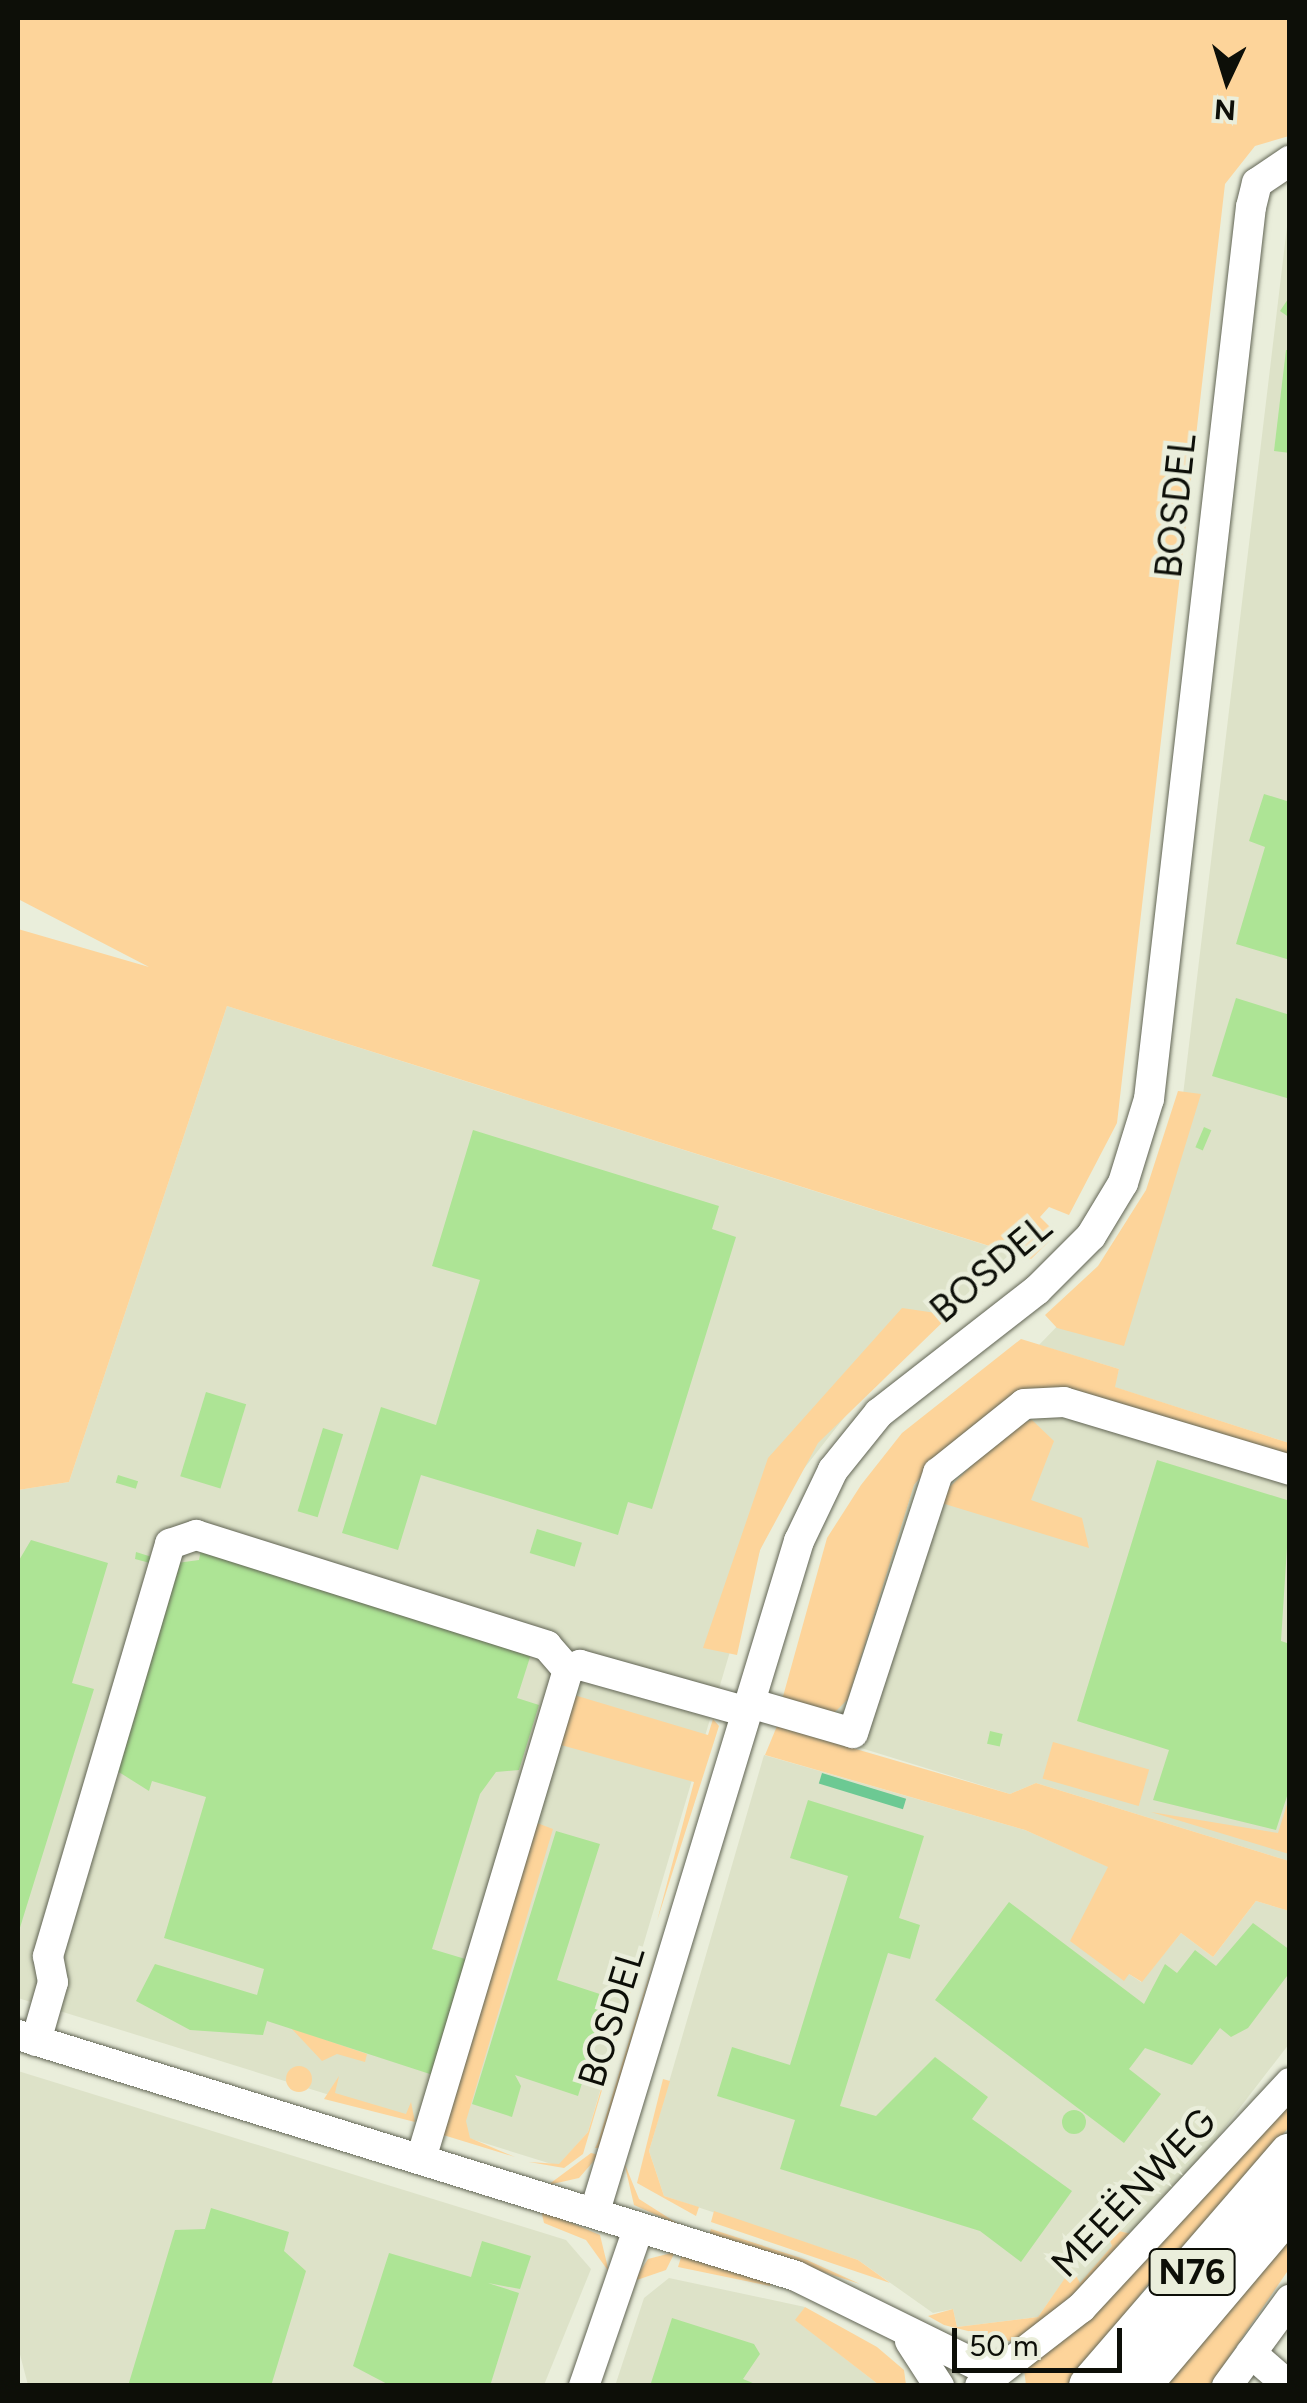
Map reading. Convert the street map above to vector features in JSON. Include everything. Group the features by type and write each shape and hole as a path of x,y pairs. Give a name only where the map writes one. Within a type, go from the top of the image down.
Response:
{"highway":[{"name":"N76","path":"1090,2386 1290,2154"},
{"name":"N76","path":"1139,2386 1290,2207"}],"street":[{"name":"BOSDEL","path":"594,2211 799,1542 833,1470 879,1413 1037,1290 1091,1236 1123,1183 1150,1100 1251,207 1257,183 1290,161"},
{"path":"568,1670 580,1665 853,1734 938,1472 1024,1404 1064,1402 1290,1470"},
{"path":"568,1670 548,1646 214,1540 196,1535 170,1544 48,1956 53,1982 27,2039 594,2211 846,2296 987,2380"},
{"path":"421,2159 568,1670"},
{"name":"MEEËNWEG","path":"987,2380 1081,2308 1290,2083"},
{"path":"584,2386 638,2229"},
{"path":"1227,2386 1290,2300"},
{"path":"902,2331 939,2386"},
{"path":"1251,2353 1289,2386"}],"shaded area":[{"path":"18,18 1289,18 1289,136 1255,146 1225,184 1117,1123 1069,1215 1049,1207 1040,1217 1057,1234 1031,1259 227,1006 69,1482 18,1490 18,929 149,967 18,899"},
{"path":"1289,210 1289,1443 1114,1387 1119,1369 1039,1345 1131,1250 1183,1095"},
{"path":"227,1006 1011,1253 873,1381 791,1485 760,1550 588,2132 558,2166 18,1998 18,1490 69,1482"},
{"path":"1178,1091 1201,1094 1124,1346 1057,1328 1045,1315 1098,1266 1146,1190"},
{"path":"902,1308 950,1315 818,1443 760,1550 737,1655 703,1648 768,1458"},
{"path":"1021,1339 1119,1369 1115,1387 1289,1443 1289,1455 1068,1390 941,1453 914,1485 848,1699 833,1714 782,1700 827,1538 861,1485 902,1433"},
{"path":"1022,1393 1289,1455 1289,1861 1036,1783 1010,1794 793,1727 848,1699 914,1485"},
{"path":"1032,1420 1054,1441 1031,1500 1082,1518 1089,1548 935,1501 1013,1426"},
{"path":"574,1695 708,1735 713,1719 719,1726 657,1921 694,1782 561,1745"},
{"path":"777,1726 1010,1794 1036,1783 1289,1861 1289,1911 1256,1901 1213,1957 1181,1933 1142,1982 1129,1974 1124,1981 1070,1941 1108,1867 1025,1830 765,1755"},
{"path":"1053,1742 1149,1770 1139,1806 1043,1779"},
{"path":"764,1755 1025,1830 1109,1867 1129,1974 1141,1982 1181,1933 1213,1957 1256,1901 1289,1911 1289,2044 1141,2236 1105,2228 1112,2246 1080,2284 1072,2269 1038,2317 957,2327 953,2309 933,2313 858,2260 664,2196 649,2151"},
{"path":"822,1773 906,1799 903,1809 819,1784"},
{"path":"1289,1798 1289,1854 1151,1812 1278,1833"},
{"path":"537,1823 553,1829 466,2121 470,2138 515,2157 440,2134"},
{"path":"645,1945 583,2154 564,2168 529,2162 559,2164 588,2132"},
{"path":"657,1950 600,2148 595,2148 598,2142"},
{"path":"291,2028 367,2054 365,2062 337,2054 322,2061"},
{"path":"299,2066 308,2070 312,2079 308,2088 299,2092 290,2088 286,2079 290,2070"},
{"path":"18,2071 566,2240 591,2269 544,2385 28,2385 18,2347"},
{"path":"339,2076 335,2093 406,2114 411,2102 415,2122 324,2099"},
{"path":"663,2079 670,2081 649,2151 664,2196 699,2207 696,2216 637,2183"},
{"path":"1289,2089 1289,2127 1204,2231 1163,2265 1071,2385 1026,2385 1023,2362"},
{"path":"591,2153 599,2155 579,2178 548,2185"},
{"path":"624,2162 639,2199 683,2227 634,2205"},
{"path":"541,2210 600,2235 609,2272 586,2240 544,2223"},
{"path":"714,2211 858,2260 890,2283 711,2222"},
{"path":"1105,2228 1141,2236 1016,2343 944,2325 928,2316 953,2309 957,2327 1038,2317 1072,2268 1080,2283 1112,2246"},
{"path":"711,2229 807,2260 860,2284 709,2235"},
{"path":"1289,2231 1289,2269 1210,2385 1159,2386"},
{"path":"675,2252 666,2270 634,2281 648,2259"},
{"path":"682,2254 772,2282 770,2286 678,2267"},
{"path":"669,2278 805,2307 796,2320 879,2385 615,2386 644,2298"},
{"path":"805,2307 877,2347 904,2370 906,2385 879,2385 795,2320"}],"building":[{"path":"1290,296 1290,318 1280,311"},
{"path":"1286,350 1290,350 1290,453 1274,451"},
{"path":"1264,794 1290,802 1290,960 1236,944 1265,847 1249,841"},
{"path":"1236,998 1290,1015 1290,1099 1212,1076"},
{"path":"1204,1127 1211,1130 1203,1150 1195,1147"},
{"path":"473,1130 719,1206 712,1229 736,1237 652,1509 628,1502 618,1535 421,1475 398,1550 342,1533 381,1407 436,1425 480,1280 432,1266"},
{"path":"206,1392 246,1404 220,1488 180,1476"},
{"path":"323,1428 343,1434 318,1517 298,1511"},
{"path":"1157,1460 1290,1501 1281,1641 1290,1644 1290,1787 1276,1830 1153,1800 1169,1750 1077,1721"},
{"path":"118,1475 138,1481 136,1489 116,1483"},
{"path":"537,1529 582,1543 575,1567 530,1553"},
{"path":"31,1540 108,1563 72,1683 94,1689 18,1934 18,1562"},
{"path":"201,1550 532,1651 517,1698 539,1705 519,1770 496,1772 480,1794 432,1949 472,1961 436,2076 267,2021 263,2035 190,2030 136,2001 155,1964 257,1995 264,1969 164,1938 206,1797 152,1781 149,1791 114,1769 177,1563 199,1560"},
{"path":"136,1552 152,1557 150,1563 135,1559"},
{"path":"990,1731 1003,1734 1000,1747 987,1744"},
{"path":"808,1800 924,1836 899,1918 920,1925 910,1959 888,1953 840,2106 876,2116 935,2057 988,2097 972,2119 1072,2191 1021,2262 980,2231 780,2169 795,2120 717,2096 732,2047 790,2065 848,1876 790,1858"},
{"path":"556,1831 600,1844 557,1980 609,1997 578,2096 515,2075 521,2086 512,2117 472,2104"},
{"path":"1009,1902 1144,2004 1165,1964 1177,1973 1195,1950 1216,1966 1253,1923 1290,1950 1290,1972 1248,2028 1231,2037 1220,2028 1192,2065 1145,2048 1129,2069 1161,2094 1124,2143 935,2000"},
{"path":"1074,2110 1083,2113 1083,2131 1074,2134 1065,2131 1062,2122 1065,2113"},
{"path":"211,2208 289,2232 284,2251 306,2271 271,2386 128,2386 175,2230 205,2229"},
{"path":"482,2241 531,2256 520,2289 488,2283 519,2293 490,2386 391,2386 353,2366 389,2253 471,2277"},
{"path":"672,2318 754,2344 760,2354 743,2379 760,2386 650,2386"}]}
